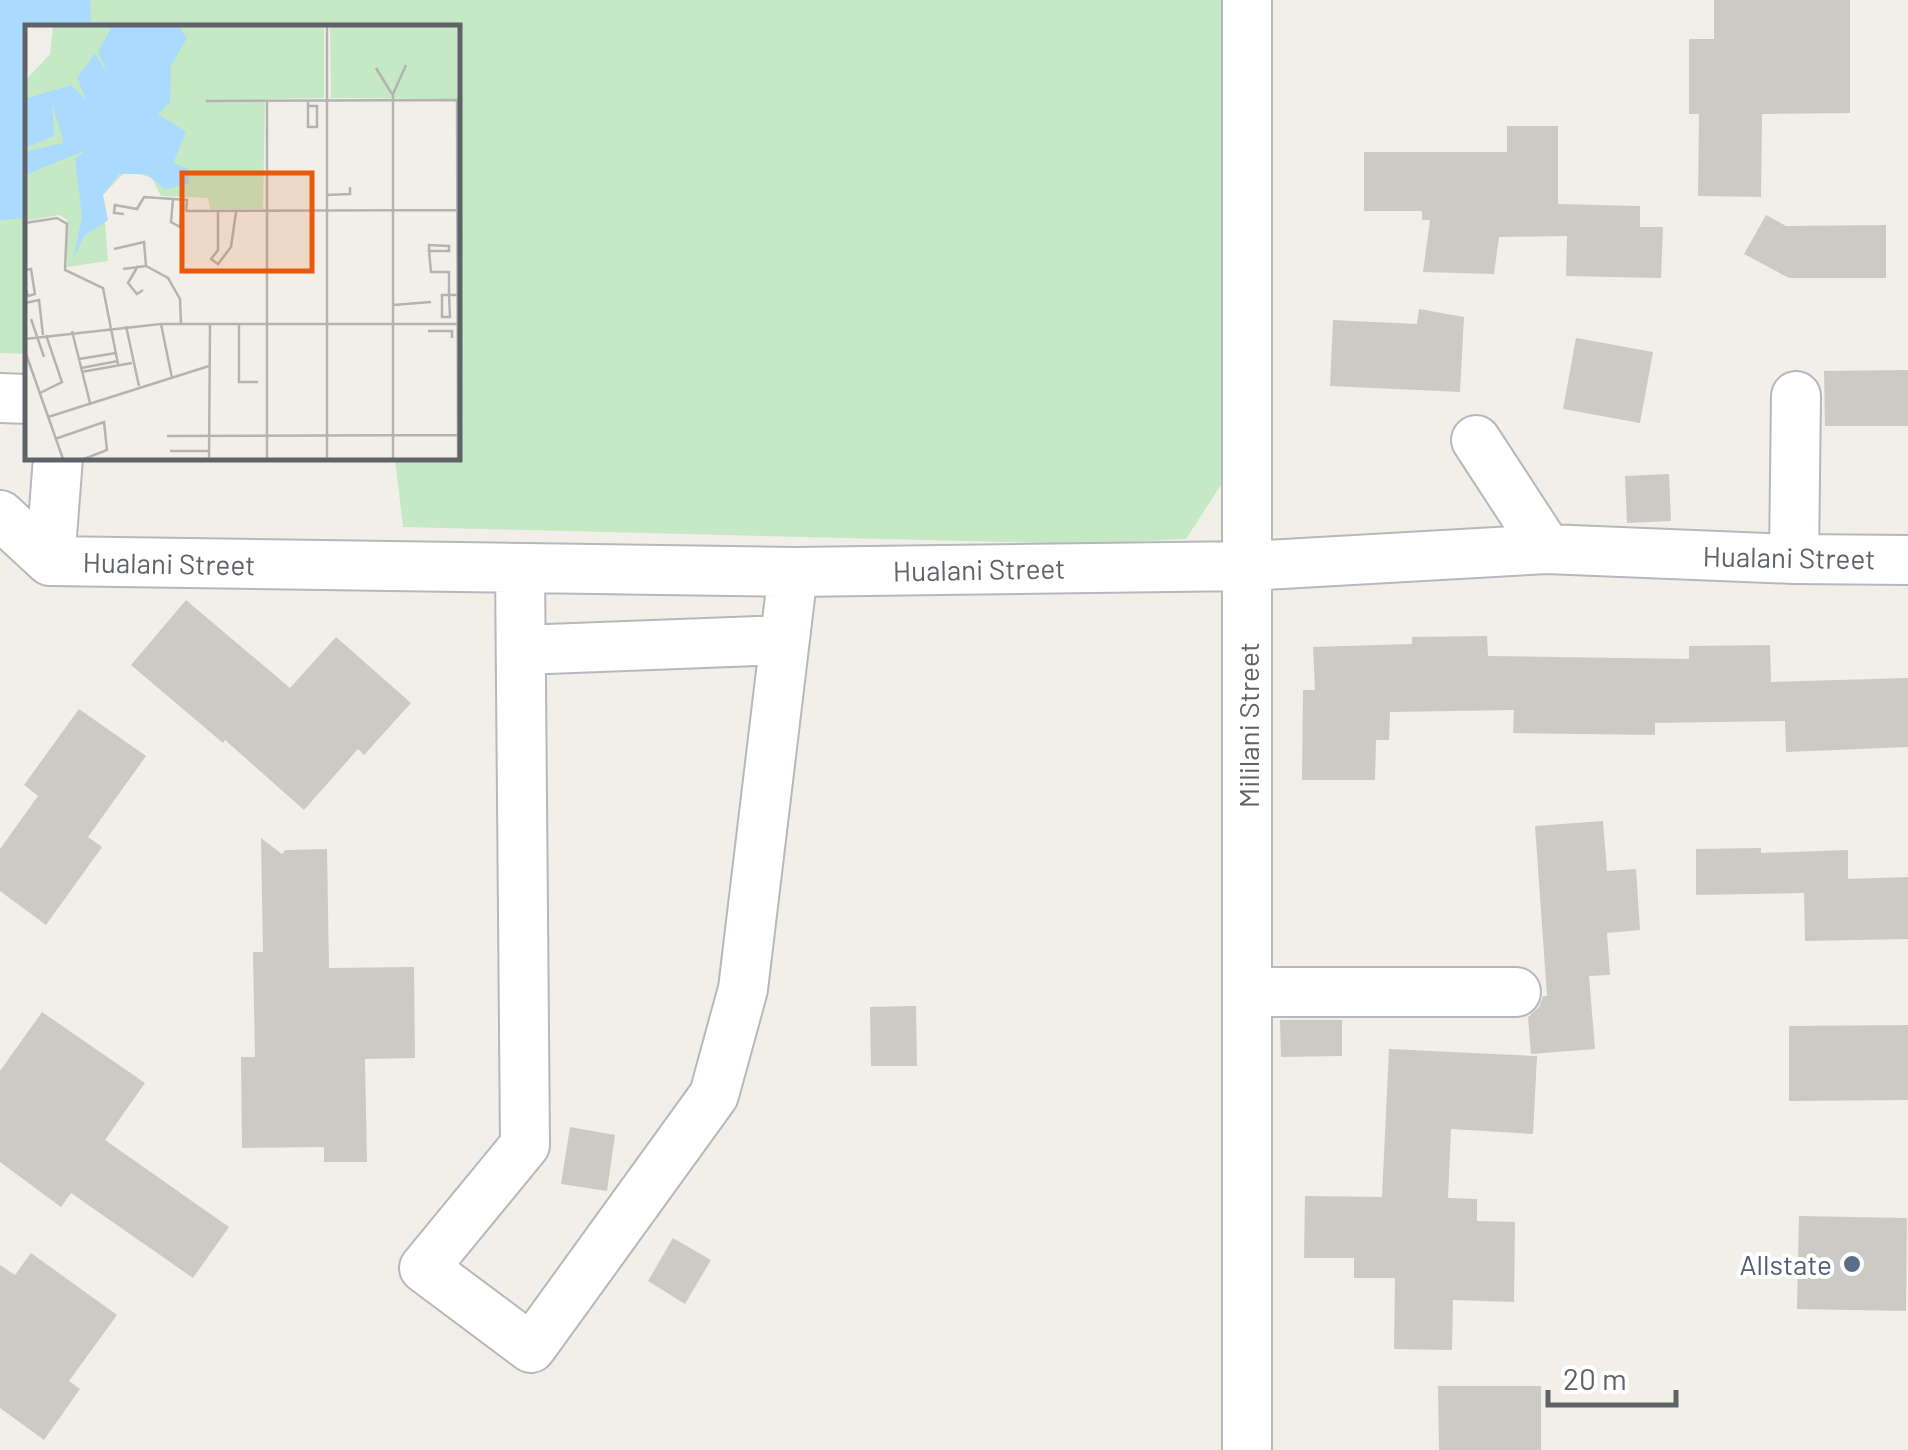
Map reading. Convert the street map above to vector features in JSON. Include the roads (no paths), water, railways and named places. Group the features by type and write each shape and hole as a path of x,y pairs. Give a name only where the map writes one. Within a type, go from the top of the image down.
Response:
{"street":[{"name":"Mililani Street","path":"1246,0 1248,1450"},
{"path":"1794,559 1796,396"},
{"path":"0,398 25,399"},
{"path":"1476,440 1547,549"},
{"path":"50,561 58,460"},
{"path":"0,514 50,561"},
{"name":"Hualani Street","path":"50,561 792,572 1248,566 1547,549 1908,560"},
{"path":"520,568 525,1145 424,1268 531,1348 714,1095 743,990 792,572"},
{"path":"521,650 784,640"},
{"path":"1248,992 1516,992"}],"water":[{"path":"0,0 90,0 91,25 25,25 25,218 0,220"}],"place":[{"name":"Allstate","path":"1852,1264"}]}
